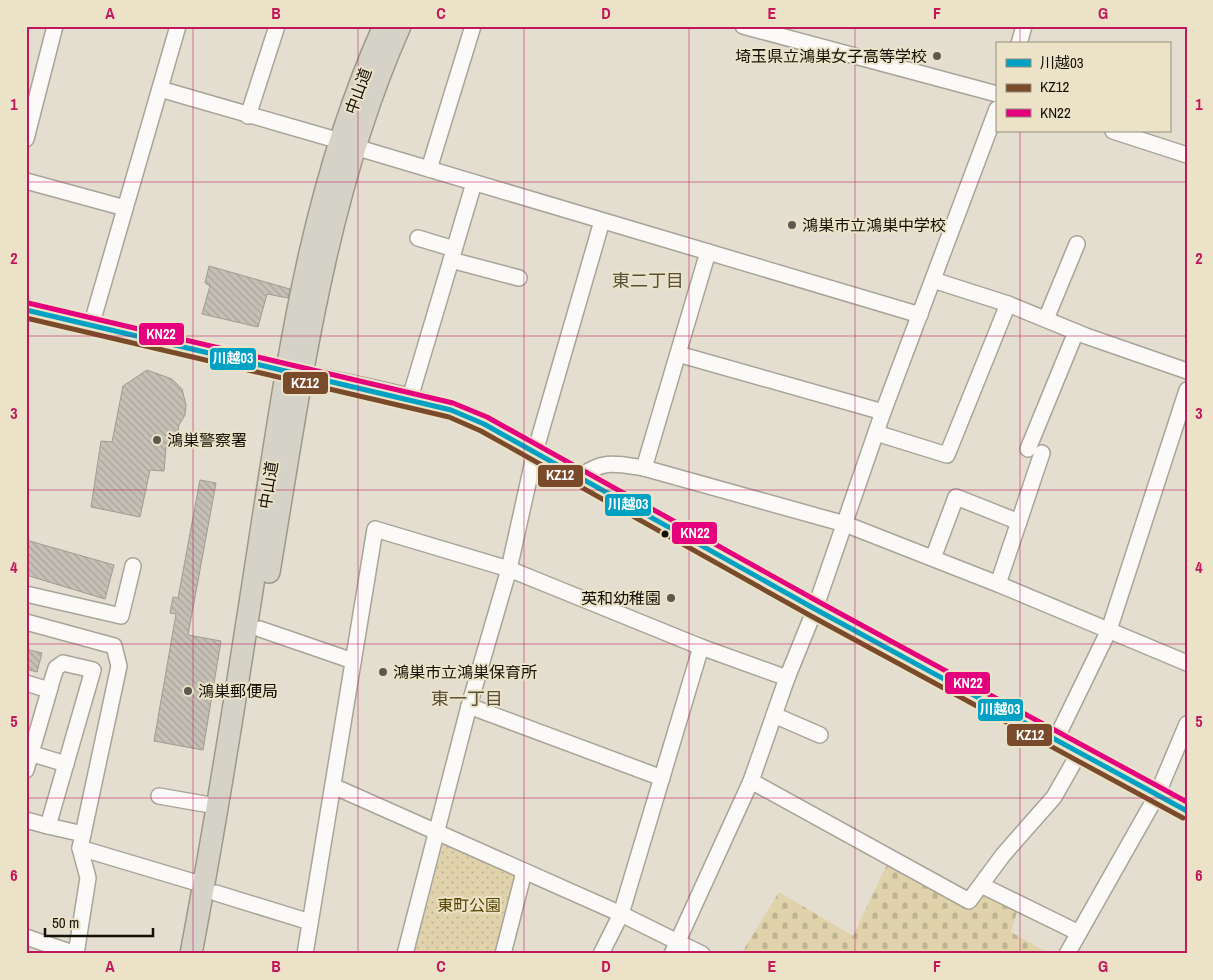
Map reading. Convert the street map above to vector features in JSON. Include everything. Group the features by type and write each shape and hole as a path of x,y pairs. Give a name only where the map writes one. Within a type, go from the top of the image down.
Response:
{"highway":[{"name":"中山道","path":"347,144 363,73 384,26"},
{"name":"中山道","path":"191,954 210,889 260,629 294,373 304,268 347,144 400,26"},
{"name":"中山道","path":"206,954 216,806 294,373"}],"main road":[{"path":"294,373 410,398 451,410 535,452 815,609 1187,811"}],"street":[{"path":"26,139 55,26"},
{"path":"91,326 178,26"},
{"path":"248,116 277,26"},
{"path":"429,169 473,26"},
{"path":"743,26 996,94"},
{"path":"1020,42 1024,26"},
{"path":"160,89 920,315"},
{"path":"675,948 751,782 787,678 815,609 883,412 996,112"},
{"path":"1116,132 1187,155"},
{"path":"26,181 125,208"},
{"path":"410,398 474,182"},
{"path":"405,954 470,706 509,569 535,452 602,221"},
{"path":"418,238 452,255 519,278"},
{"path":"1046,319 1077,244"},
{"path":"644,468 708,252"},
{"path":"933,280 1008,304 1076,332 1187,371"},
{"path":"876,433 947,455 1008,304"},
{"path":"26,310 294,373"},
{"path":"998,584 1019,522 1035,451 1076,332"},
{"path":"678,354 883,412"},
{"path":"1056,739 1108,630 1187,390"},
{"path":"580,477 594,466 616,463 644,468 845,524 998,584 1187,663"},
{"path":"934,558 956,497 1019,522"},
{"path":"305,954 375,529 509,569 701,647 787,678"},
{"path":"26,594 121,616 133,566"},
{"path":"26,622 114,646 120,666 81,841 88,878 76,954 26,937"},
{"path":"260,629 353,661"},
{"path":"601,954 621,914 701,647"},
{"path":"26,770 29,753 56,668 64,663 93,670 48,826"},
{"path":"26,683 49,690 50,688"},
{"path":"470,706 662,778"},
{"path":"774,714 820,735"},
{"path":"1067,954 1157,794 1187,724"},
{"path":"29,753 66,764"},
{"path":"751,782 969,901 1003,855 1054,797 1079,753"},
{"path":"333,786 621,914 675,948 702,954"},
{"path":"159,796 216,806"},
{"path":"26,820 48,826 81,841 210,889 310,922"},
{"path":"503,954 524,872"},
{"path":"981,885 1078,933"}],"green space":[{"name":"東町公園","path":"451,841 515,874 518,880 497,954 414,954 443,845"},
{"path":"889,860 973,903 980,891 1018,908 1011,932 1050,954 741,954 779,892 853,936"}],"building":[{"path":"209,266 290,289 288,298 267,294 258,327 202,314 210,286 205,283"},
{"path":"147,370 172,379 182,389 186,405 185,415 179,425 175,448 166,447 164,471 150,470 140,517 91,507 101,441 112,442 123,386"},
{"name":"鴻巣郵便局","path":"200,480 216,483 188,635 221,641 203,750 154,741 176,614 170,613 173,597 178,598"},
{"path":"26,540 114,565 105,599 26,575"},
{"path":"26,649 42,653 37,672 26,669"}],"transit line":[{"name":"KN22","path":"28,303 453,403 487,417 819,602 1187,802"},
{"name":"川越03","path":"26,310 451,410 484,424 815,609 1187,811"},
{"name":"KZ12","path":"26,318 449,417 481,431 811,616 1183,818"}],"place":[{"name":"埼玉県立鴻巣女子高等学校","path":"937,56"},
{"name":"鴻巣市立鴻巣中学校","path":"792,225"},
{"name":"鴻巣警察署","path":"157,440"},
{"name":"英和幼稚園","path":"671,598"},
{"name":"鴻巣市立鴻巣保育所","path":"383,672"},
{"name":"鴻巣郵便局","path":"188,691"}],"district":[{"name":"東二丁目","path":"648,280"},
{"name":"東一丁目","path":"467,698"}]}
